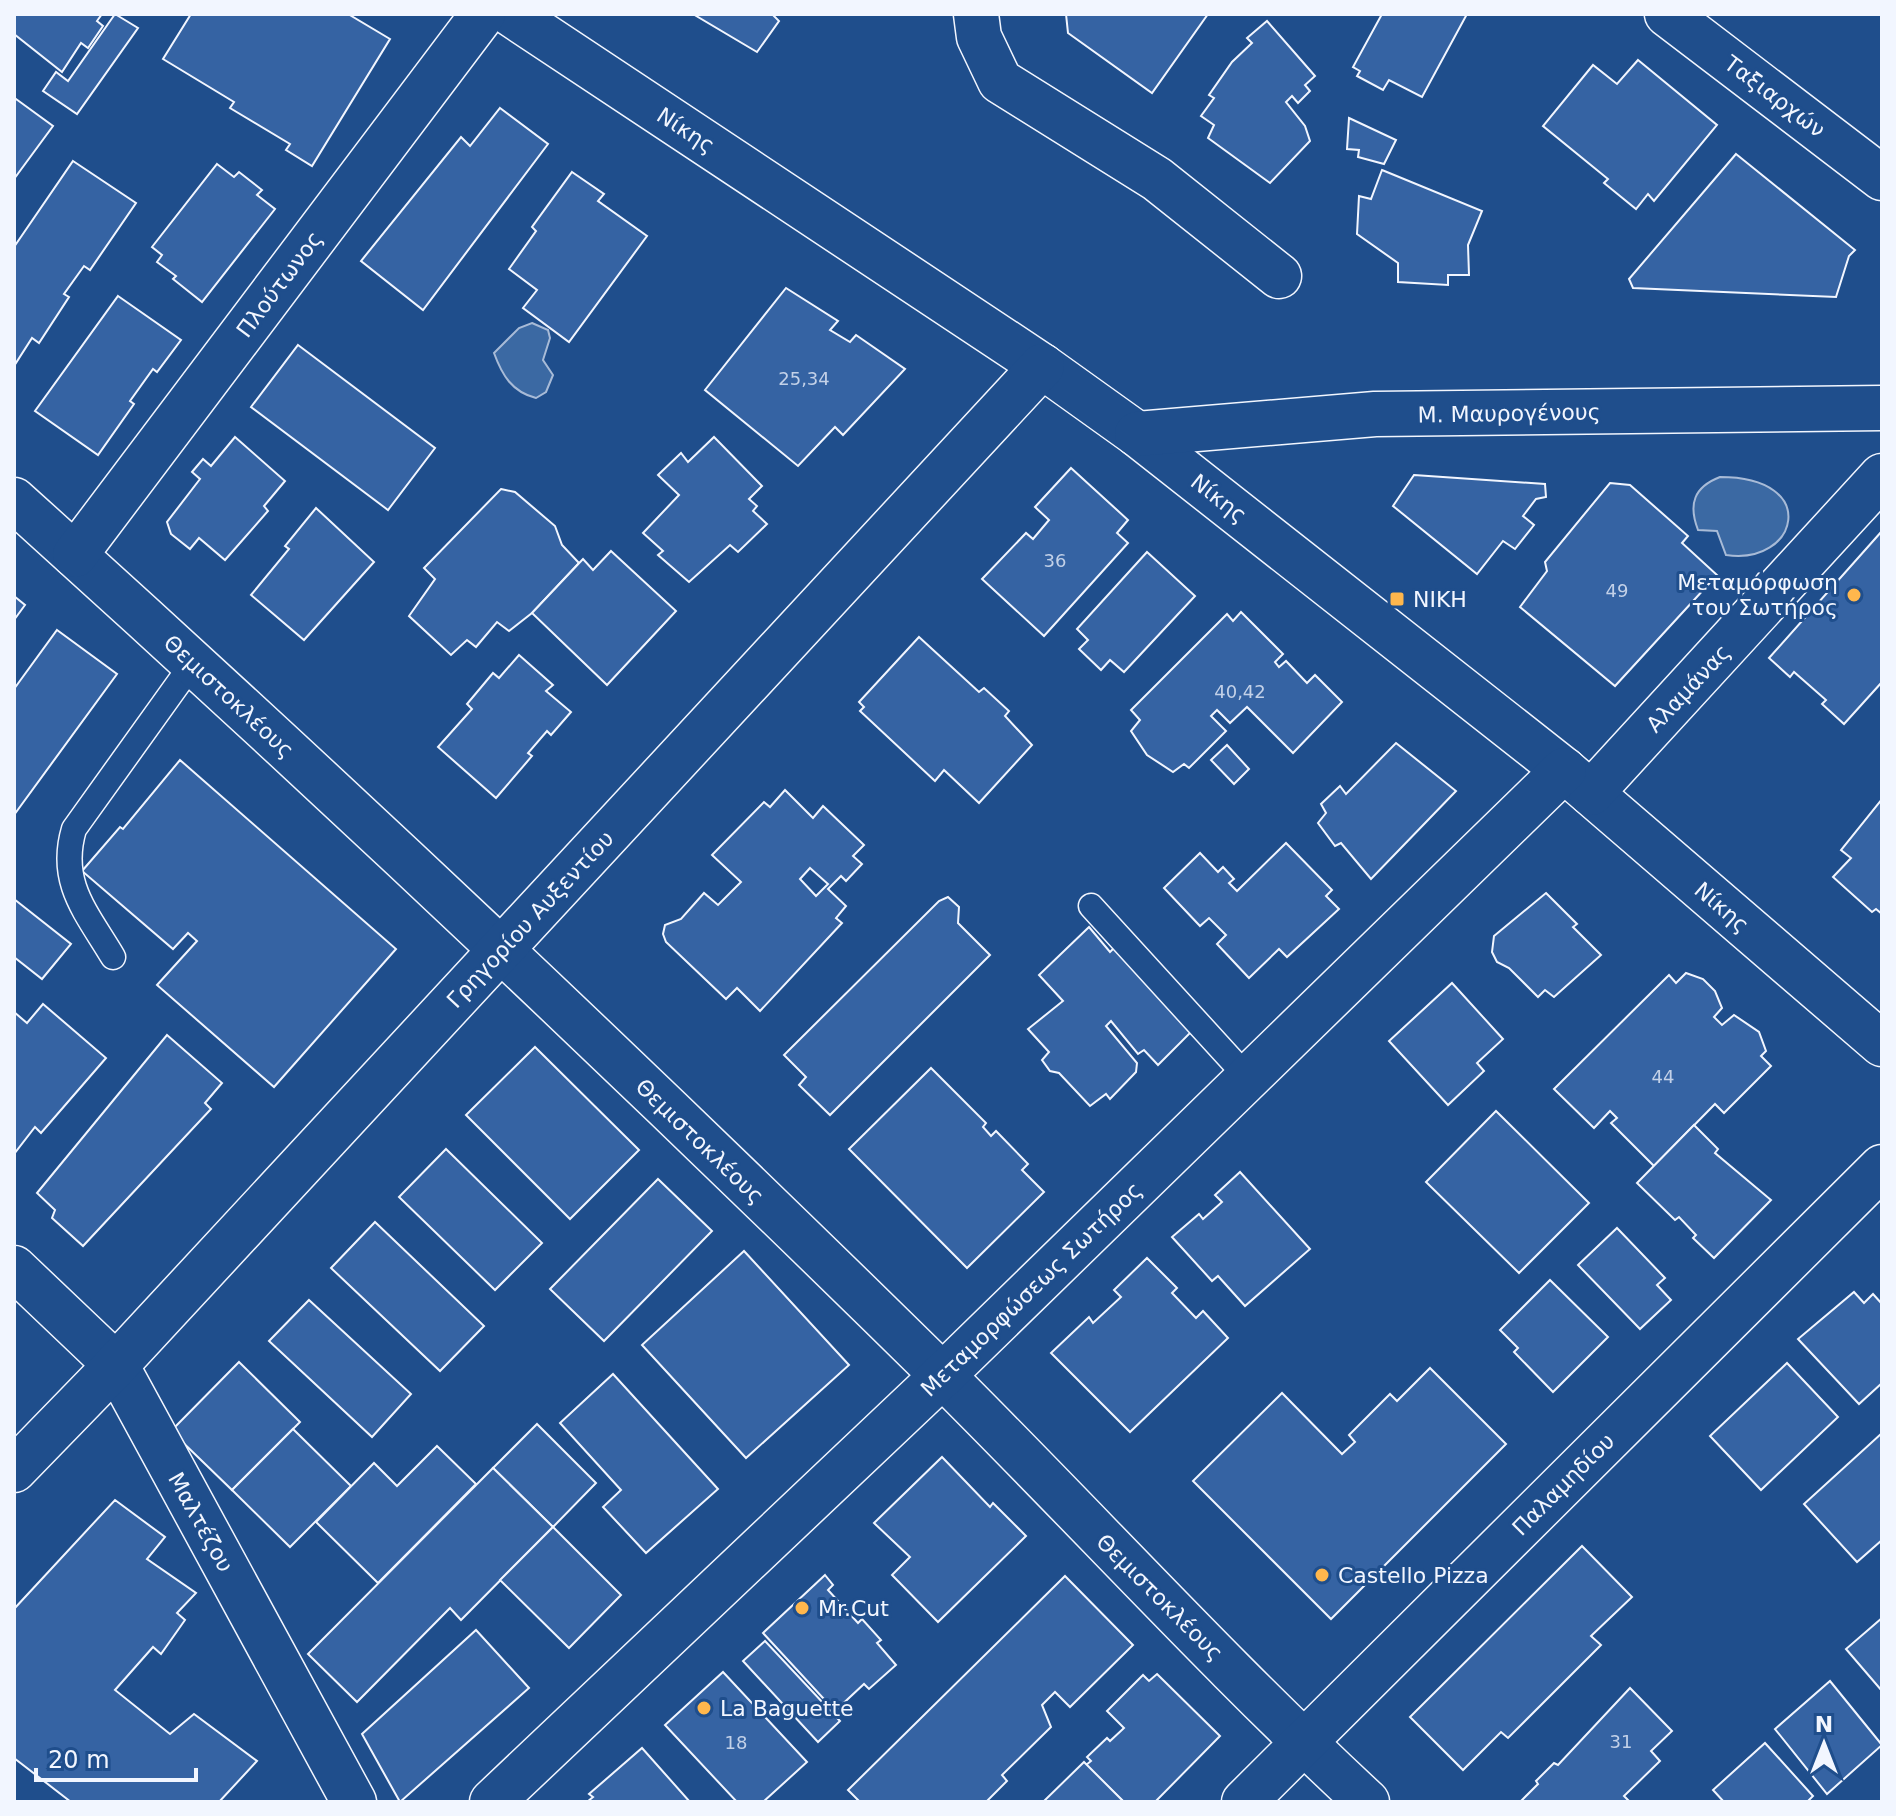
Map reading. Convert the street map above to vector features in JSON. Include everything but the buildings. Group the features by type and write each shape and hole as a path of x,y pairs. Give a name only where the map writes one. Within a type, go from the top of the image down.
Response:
{"street":[{"name":"Πλούτωνος","path":"75,555 483,14"},
{"name":"Νίκης","path":"511,14 1042,366 1137,434 1578,782 1882,1044"},
{"path":"976,14 979,37 1000,81 1157,179 1279,276"},
{"name":"Ταξιαρχών","path":"1667,14 1882,178"},
{"name":"Γρηγορίου Αυξεντίου","path":"14,1470 116,1365 1042,366"},
{"name":"Μ. Μαυρογένους","path":"1137,434 1375,414 1882,408"},
{"name":"Αλαμάνας","path":"1578,782 1882,476"},
{"name":"Θεμιστοκλέους","path":"14,500 502,949 942,1376 1303,1742 1367,1802"},
{"name":"Μεταμορφώσεως Σωτήρος","path":"492,1802 942,1376 1248,1078 1578,782"},
{"name":"Παλαμηδίου","path":"1244,1802 1882,1167"},
{"name":"Μαλτέζου","path":"14,1268 116,1365 354,1802"}],"lane":[{"path":"113,957 74,889 67,866 68,849 74,829 193,663"},
{"path":"1091,906 1248,1078"}],"water":[{"path":"532,323 548,330 550,338 543,360 553,375 546,392 536,398 520,392 509,382 494,353 519,328"},
{"path":"1720,477 1752,481 1774,491 1786,505 1788,520 1783,535 1770,547 1751,555 1726,555 1717,531 1698,530 1694,512 1696,498 1704,486"}],"place":[{"name":"Μεταμόρφωση του Σωτήρος","path":"1854,595"},
{"name":"ΝΙΚΗ","path":"1397,599"},
{"name":"Castello Pizza","path":"1322,1575"},
{"name":"Mr.Cut","path":"802,1608"},
{"name":"La Baguette","path":"704,1708"}]}
